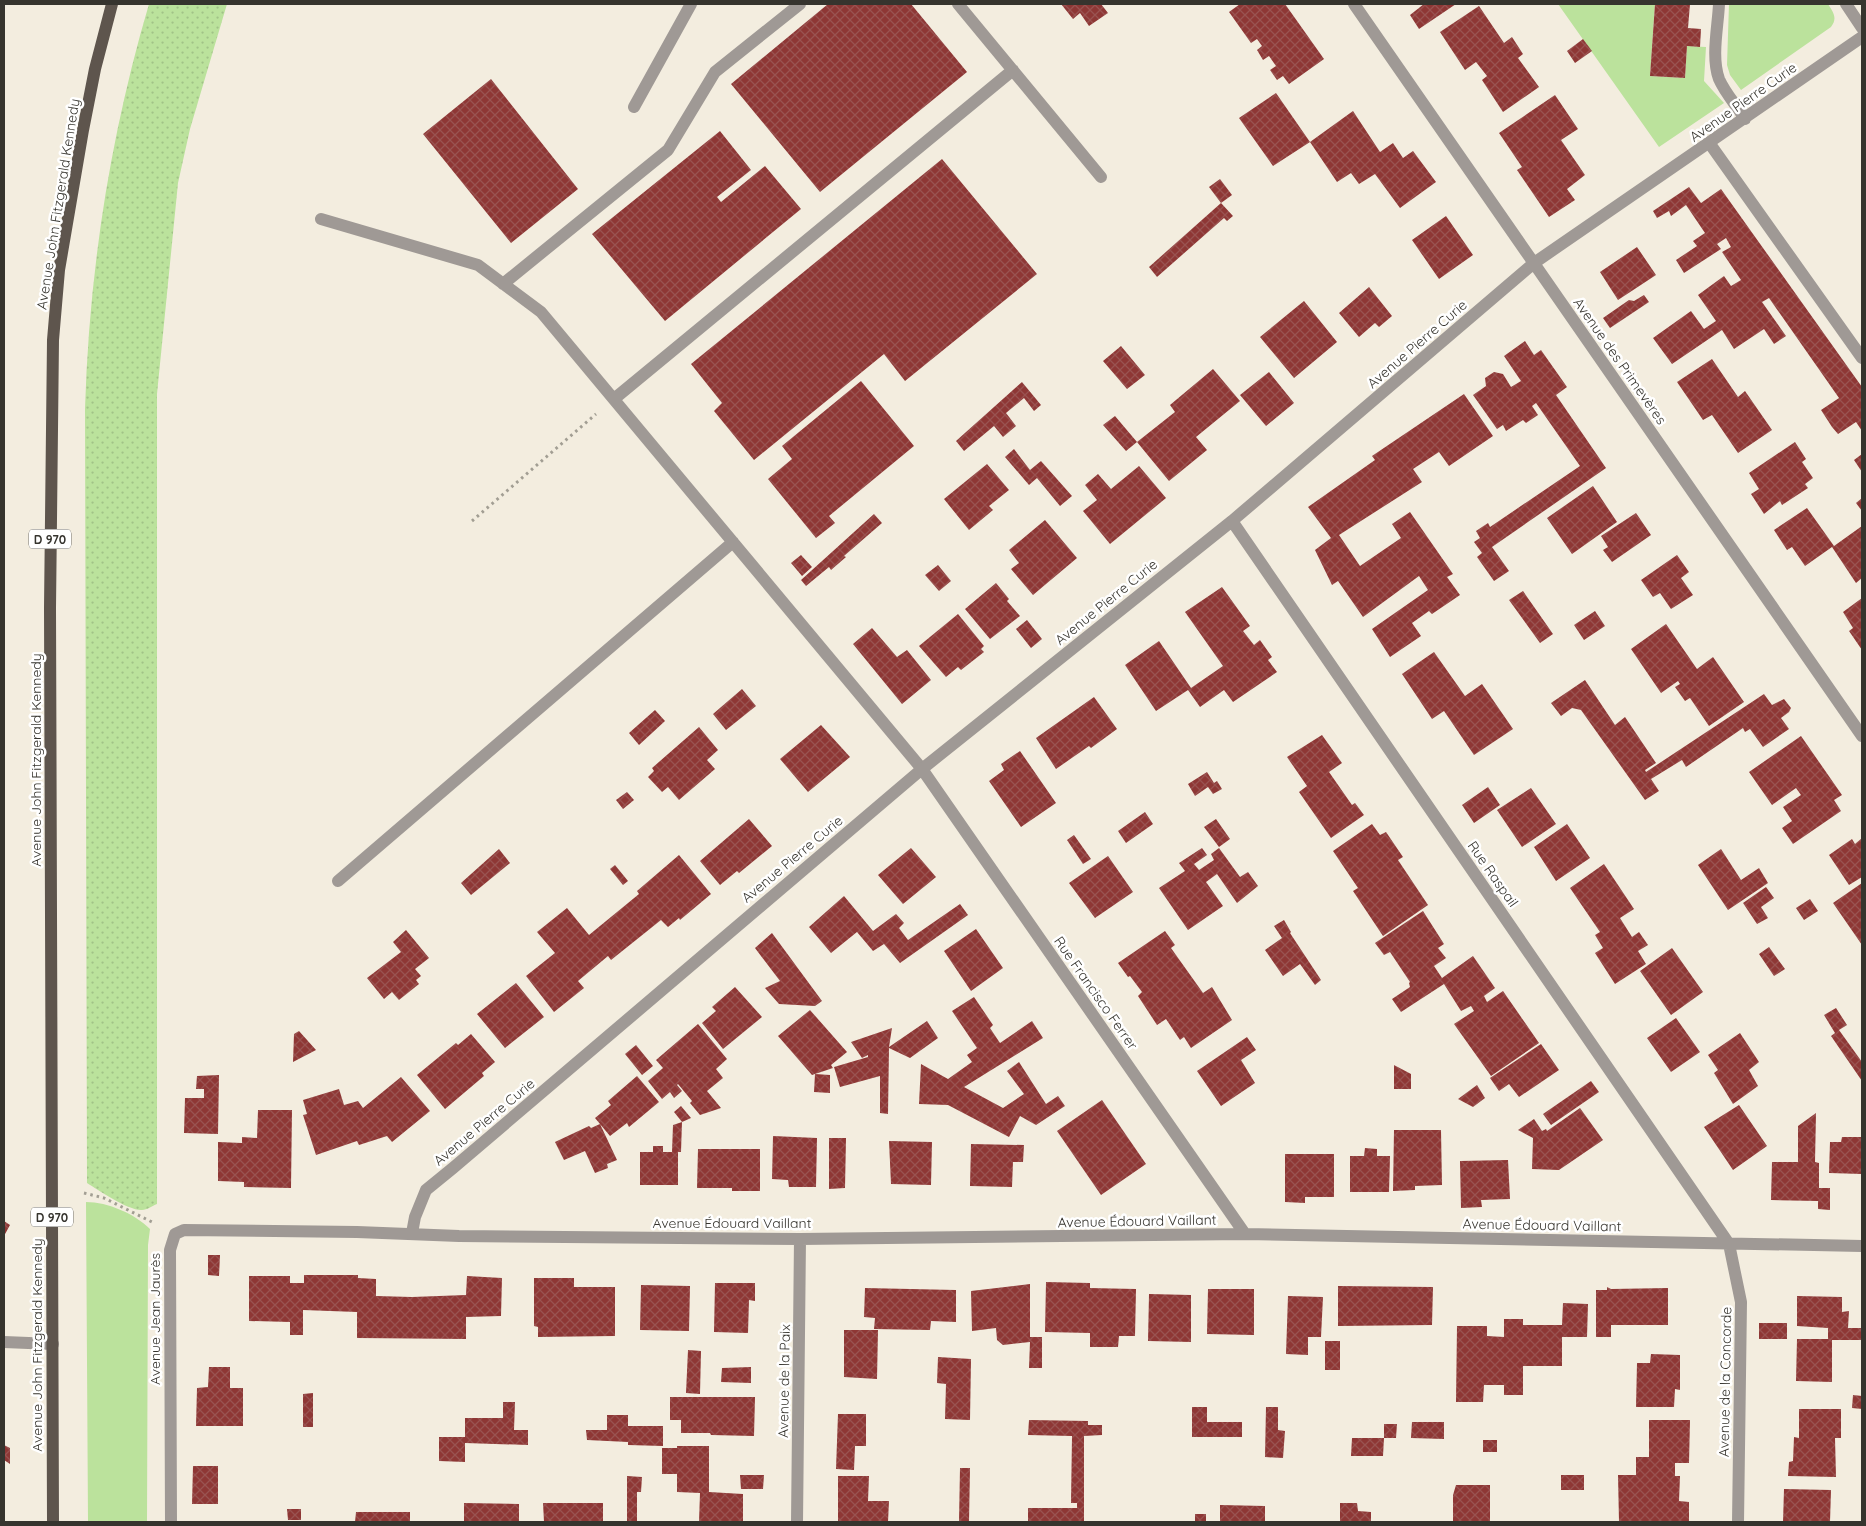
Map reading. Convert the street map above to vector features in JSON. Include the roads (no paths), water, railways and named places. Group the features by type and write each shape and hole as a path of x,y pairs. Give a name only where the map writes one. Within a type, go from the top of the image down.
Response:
{"main road":[{"name":"Avenue John Fitzgerald Kennedy","path":"53,1522 50,579 53,340 59,270 82,130 112,4"}],"street":[{"path":"634,107 691,4"},
{"path":"503,284 668,150 715,72 800,4"},
{"path":"958,4 1102,177"},
{"name":"Avenue des Primevères","path":"1354,4 1862,736"},
{"path":"1719,4 1717,70 1720,80 1745,119"},
{"path":"1846,4 1862,28"},
{"name":"Avenue Pierre Curie","path":"412,1233 415,1217 426,1190 922,769 1232,522 1534,264 1862,37"},
{"path":"614,399 1013,70"},
{"path":"1710,144 1862,358"},
{"name":"Rue Francisco Ferrer","path":"321,219 478,265 541,312 922,769 1245,1234"},
{"name":"Rue Raspail","path":"1232,522 1730,1244"},
{"path":"338,882 733,542"},
{"name":"Avenue Jean Jaurès","path":"171,1522 170,1250 171,1240 175,1234 184,1230 412,1233"},
{"name":"Avenue Édouard Vaillant","path":"412,1233 459,1236 800,1239 1245,1234 1862,1246"},
{"name":"Avenue de la Paix","path":"797,1522 800,1239"},
{"name":"Avenue de la Concorde","path":"1730,1244 1741,1302 1738,1522"},
{"path":"4,1342 53,1344"}]}
